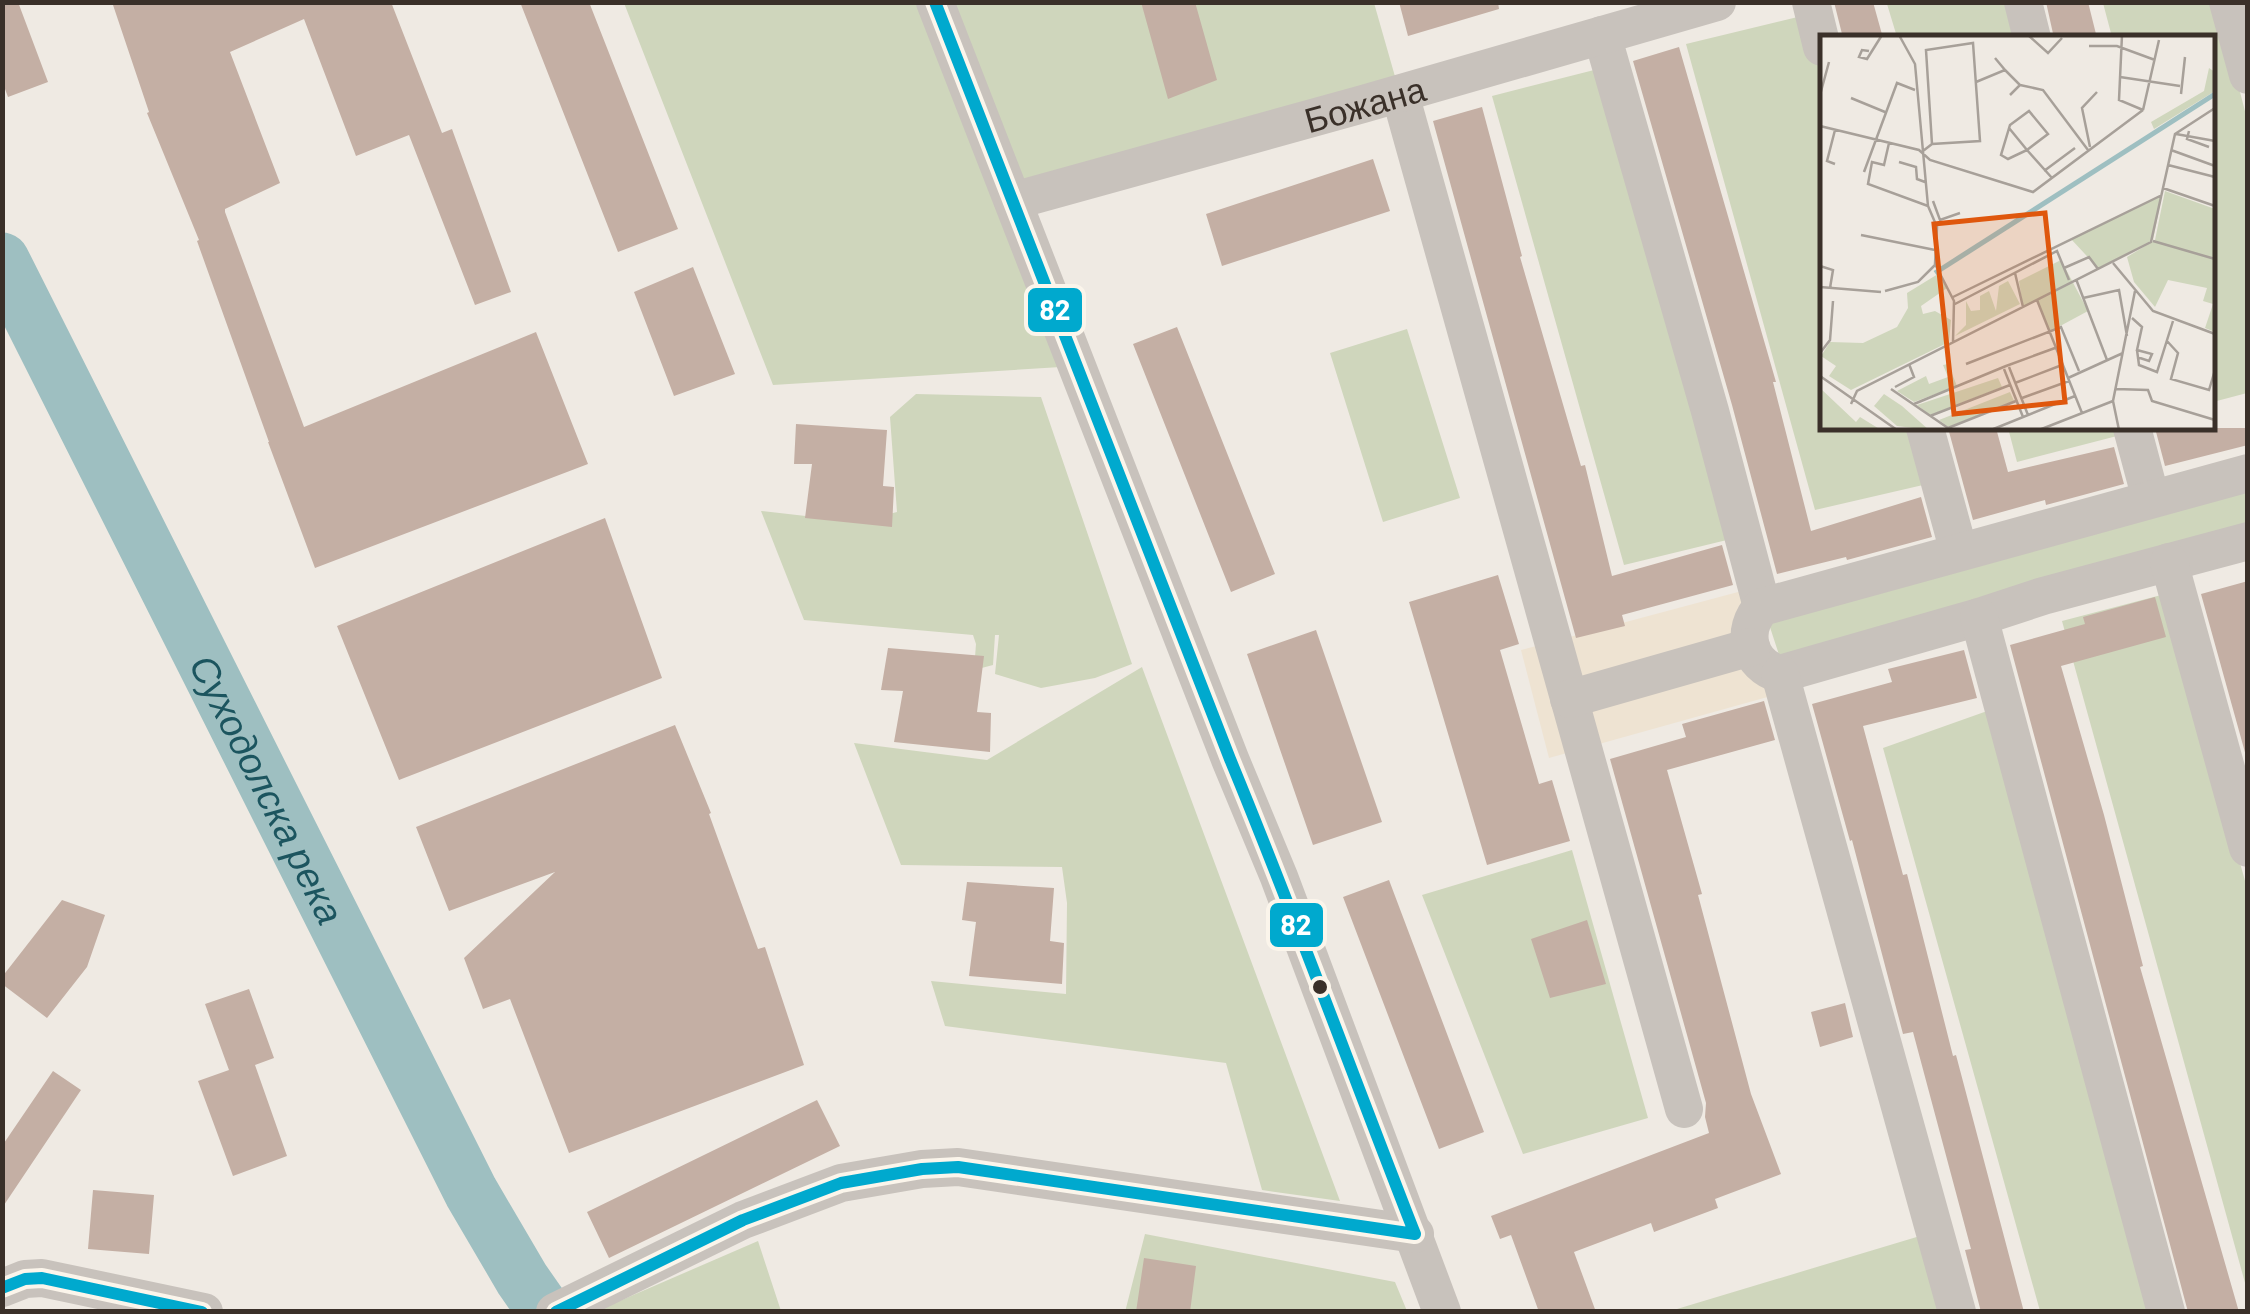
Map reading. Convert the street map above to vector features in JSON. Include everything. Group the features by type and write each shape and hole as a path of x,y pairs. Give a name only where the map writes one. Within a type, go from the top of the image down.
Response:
{"street":[{"path":"936,2 1279,877 1442,1312"},
{"name":"Божана","path":"1013,201 1717,2"},
{"path":"1811,2 1820,39"},
{"path":"2023,2 2031,35"},
{"path":"2228,2 2248,75"},
{"path":"1602,35 1762,607"},
{"path":"1400,94 1684,1109"},
{"path":"1925,430 1960,552"},
{"path":"2133,430 2151,499"},
{"path":"2248,473 1762,607 1752,618 1751,647 1758,663 1780,674 2043,596 2248,541"},
{"path":"2168,562 2248,848"},
{"path":"1979,617 2166,1312"},
{"path":"1570,699 1751,647"},
{"path":"1780,674 1958,1312"},
{"path":"569,1304 743,1220 842,1183 958,1167 1415,1234"},
{"path":"10,1274 204,1312"}],"green space":[{"path":"624,3 1374,3 1400,94 1013,201 1077,366 773,385"},
{"path":"2009,3 2017,35 1896,35 1887,4"},
{"path":"2103,3 2217,3 2247,119 2247,393 2215,401 2215,35 2111,35"},
{"path":"1806,15 1820,74 1820,430 1909,430 1923,485 1815,510 1686,44"},
{"path":"1602,68 1731,539 1624,565 1492,96"},
{"path":"1407,329 1460,498 1383,522 1330,353"},
{"path":"916,394 1041,397 1132,664 1095,678 1041,688 995,674 999,635 995,635 993,665 974,670 973,635 804,620 761,511 858,522 897,512 890,417"},
{"path":"2009,430 2116,430 2117,436 2017,462"},
{"path":"2247,473 2247,541 1784,670 1765,612"},
{"path":"2165,594 2247,888 2247,1290 2062,621"},
{"path":"1142,667 1340,1201 1262,1190 1226,1063 945,1026 931,981 1066,994 1067,903 1062,867 901,865 854,743 987,760"},
{"path":"1990,710 2153,1311 2040,1311 1883,748"},
{"path":"1572,850 1648,1118 1523,1154 1422,895"},
{"path":"1145,1234 1395,1282 1407,1311 1125,1312"},
{"path":"1920,1236 1941,1312 1667,1312"},
{"path":"758,1241 781,1311 594,1312"}],"shaded area":[{"path":"1753,588 1782,693 1549,758 1521,650"}],"building":[{"path":"2,2 18,2 48,82 8,97 2,81"},
{"path":"112,2 391,2 442,133 452,129 511,292 475,305 409,135 356,156 304,19 230,52 280,183 225,212 304,427 536,332 588,464 315,568 199,240 147,113"},
{"path":"520,2 589,2 678,229 618,252"},
{"path":"1141,2 1195,2 1217,80 1168,99"},
{"path":"1399,2 1498,2 1499,9 1408,36"},
{"path":"1834,2 1873,2 1882,35 1842,35"},
{"path":"2046,2 2088,2 2096,35 2053,35"},
{"path":"1679,47 1776,382 1811,531 1921,497 1932,537 1777,574 1633,61"},
{"path":"1482,107 1520,257 1581,466 1585,465 1612,576 1722,545 1733,585 1622,615 1625,626 1576,638 1433,121"},
{"path":"1373,159 1390,211 1222,266 1206,214"},
{"path":"693,267 735,374 674,396 634,292"},
{"path":"1177,327 1275,574 1231,592 1133,344"},
{"path":"796,424 887,430 883,486 894,487 892,527 805,518 812,464 794,464"},
{"path":"2248,428 2248,445 2165,466 2156,430"},
{"path":"1949,430 1997,430 2008,472 2114,447 2124,484 1973,520"},
{"path":"605,518 662,678 399,780 337,626"},
{"path":"1498,575 1519,644 1500,650 1539,784 1552,780 1570,841 1487,865 1409,602"},
{"path":"2248,581 2248,756 2246,756 2201,594"},
{"path":"2155,597 2166,637 2061,666 2104,815 2143,966 2140,967 2239,1312 2188,1312 2010,645 2085,624 2083,617"},
{"path":"1316,630 1382,822 1313,845 1247,654"},
{"path":"888,648 984,656 977,712 991,713 990,752 894,742 903,691 881,690"},
{"path":"1964,650 1977,698 1863,726 1903,875 1907,874 2024,1312 1981,1312 1965,1250 1971,1249 1913,1032 1903,1034 1812,704 1892,682 1888,669"},
{"path":"1764,701 1775,740 1667,770 1751,1094 1781,1174 1715,1199 1718,1208 1654,1232 1651,1223 1574,1252 1596,1312 1539,1312 1511,1235 1500,1239 1491,1216 1709,1133 1706,1103 1610,759 1686,737 1682,724"},
{"path":"675,725 711,813 758,949 765,947 804,1065 569,1153 510,999 483,1009 464,958 555,872 449,911 416,827"},
{"path":"1389,880 1484,1132 1439,1149 1343,897"},
{"path":"967,882 1054,888 1050,941 1064,943 1062,984 969,976 976,922 962,920"},
{"path":"62,900 105,915 87,967 47,1018 2,984 2,977"},
{"path":"1587,920 1606,984 1550,998 1531,939"},
{"path":"249,989 274,1058 255,1065 287,1156 233,1176 198,1081 229,1070 205,1004"},
{"path":"1845,1003 1853,1037 1820,1047 1811,1012"},
{"path":"53,1071 81,1090 2,1208 2,1146"},
{"path":"817,1100 840,1146 609,1258 587,1212"},
{"path":"93,1190 154,1195 149,1254 88,1249"},
{"path":"1144,1258 1196,1266 1190,1312 1136,1312"}],"waterway":[{"name":"Суходолска река","path":"2,260 471,1192 545,1312"}],"transit line":[{"name":"82","path":"935,2 1415,1234"},
{"name":"82","path":"556,1312 743,1220 841,1183 922,1169 958,1167 1415,1234"},
{"name":"82","path":"2,1288 25,1279 42,1278 202,1312"}]}
